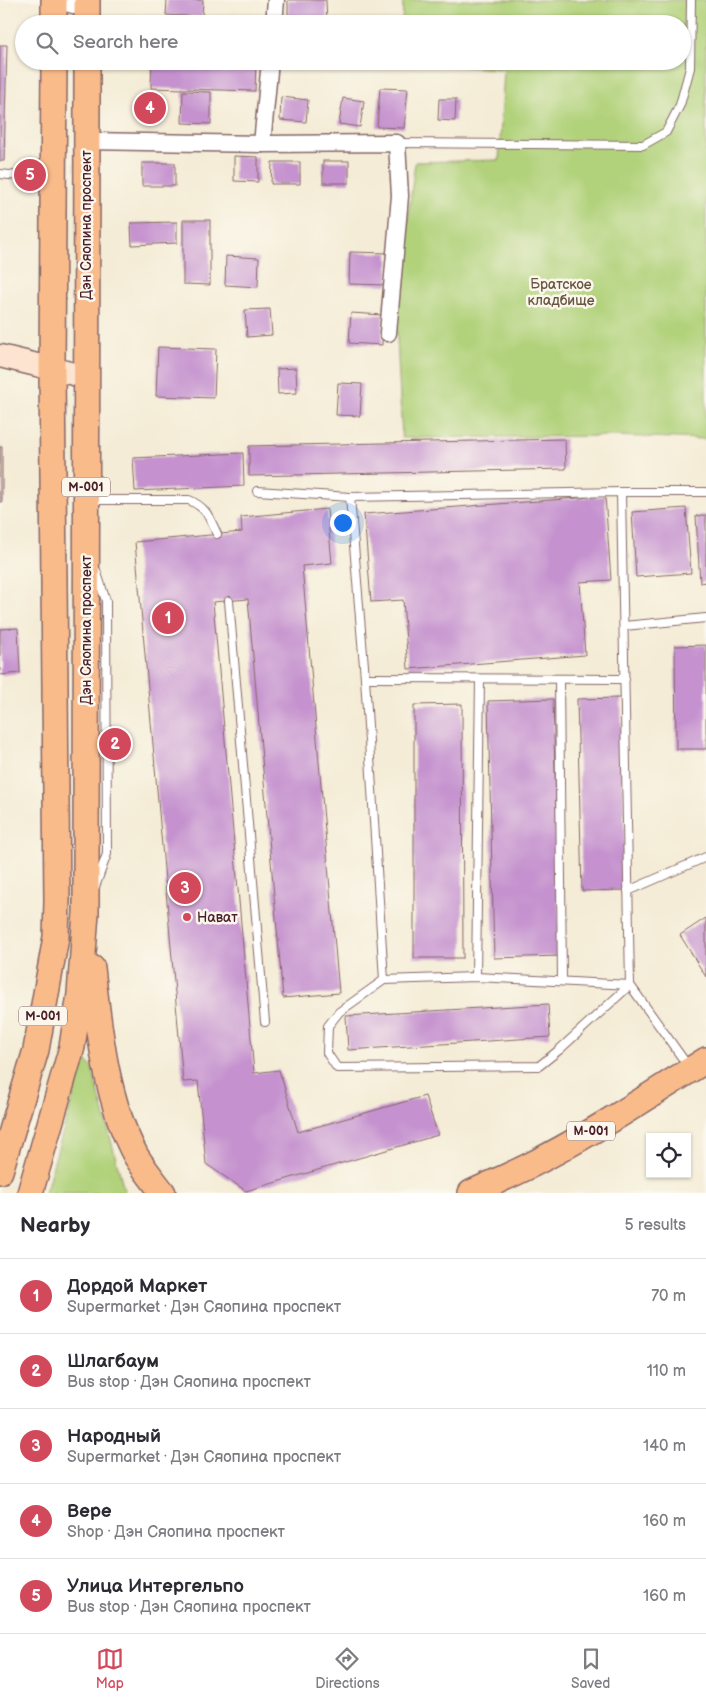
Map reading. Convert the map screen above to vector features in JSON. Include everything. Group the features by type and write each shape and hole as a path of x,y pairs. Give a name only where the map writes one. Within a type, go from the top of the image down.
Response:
{"main road":[{"path":"54,15 55,0"},
{"name":"M-001","path":"0,1171 36,1050 56,937 52,370 54,70"},
{"name":"Дэн Сяопина проспект","path":"30,1193 72,1047 80,994 86,913 87,70"},
{"path":"0,356 86,378"},
{"path":"86,913 98,1016 110,1082 127,1136 137,1157 163,1193"},
{"name":"М-001","path":"471,1193 528,1167 605,1124 698,1065"}],"street":[{"path":"55,0 87,11"},
{"path":"275,15 276,0"},
{"path":"262,144 269,70"},
{"path":"86,142 397,143 400,196 388,333"}],"lane":[{"path":"690,0 690,15"},
{"path":"397,143 643,145 666,132 680,105 689,70"},
{"path":"0,174 19,176"},
{"path":"257,491 350,497 706,492"},
{"path":"621,492 630,984 698,1065"},
{"path":"350,497 365,678 384,980"},
{"path":"86,500 189,500 201,506 209,515 217,534"},
{"path":"229,601 265,1022"},
{"path":"624,626 706,618"},
{"path":"365,678 625,679"},
{"path":"476,977 480,679"},
{"path":"559,679 562,981"},
{"path":"628,891 706,857"},
{"path":"476,977 630,984 559,1050 539,1066 337,1068 327,1053 328,1026 338,1012 384,980 476,977"}],"green space":[{"name":"Братское кладбище","path":"403,0 706,0 706,439 614,436 402,438 396,318 415,162 499,160 504,70 691,70 691,15 402,15"},
{"path":"84,1061 87,1061 92,1068 125,1193 45,1193"}],"building":[{"path":"167,0 203,0 202,15 166,15"},
{"path":"288,0 326,0 327,15 288,15"},
{"path":"0,45 7,45 4,161 0,161"},
{"path":"152,70 256,70 255,91 151,88"},
{"path":"380,88 408,89 404,128 377,127"},
{"path":"183,91 211,92 211,124 182,123"},
{"path":"281,97 308,100 306,122 280,120"},
{"path":"343,98 364,101 360,127 339,124"},
{"path":"439,99 456,99 455,121 438,120"},
{"path":"234,156 258,157 258,182 234,181"},
{"path":"323,161 349,161 349,183 323,183"},
{"path":"272,162 300,162 300,184 271,184"},
{"path":"142,163 175,163 175,186 142,186"},
{"path":"183,220 210,220 210,285 183,284"},
{"path":"177,222 177,243 132,245 131,223"},
{"path":"350,252 388,253 388,285 349,284"},
{"path":"226,256 259,258 258,287 225,285"},
{"path":"270,309 272,335 247,337 245,310"},
{"path":"351,313 383,315 382,345 349,343"},
{"path":"158,347 216,349 214,398 156,396"},
{"path":"296,368 297,393 278,394 277,369"},
{"path":"338,383 362,384 360,416 336,415"},
{"path":"565,439 566,469 249,476 249,446"},
{"path":"0,447 2,447 2,502 0,502"},
{"path":"243,453 244,486 135,491 133,458"},
{"path":"605,496 611,580 580,582 585,655 408,669 403,600 371,602 364,514"},
{"path":"686,508 691,573 636,577 632,512"},
{"path":"327,509 332,563 302,566 339,993 283,998 248,599 213,602 254,1073 279,1070 298,1132 425,1096 438,1135 246,1191 206,1164 198,1081 183,1082 135,542 242,532 241,517"},
{"path":"706,515 706,582 700,583 696,516"},
{"path":"18,628 20,673 0,675 0,629"},
{"path":"706,645 706,749 676,749 675,646"},
{"path":"621,698 626,890 582,891 577,699"},
{"path":"553,699 560,956 494,958 488,701"},
{"path":"462,704 463,958 414,958 414,705"},
{"path":"706,918 706,977 680,935"},
{"path":"548,1004 550,1037 348,1050 346,1016"}],"place":[{"name":"Вере","path":"150,108"},
{"name":"Улица Интергельпо","path":"30,175"},
{"name":"Дордой Маркет","path":"168,618"},
{"name":"Шлагбаум","path":"115,744"},
{"name":"Народный","path":"185,888"},
{"name":"Нават","path":"187,917"}]}
